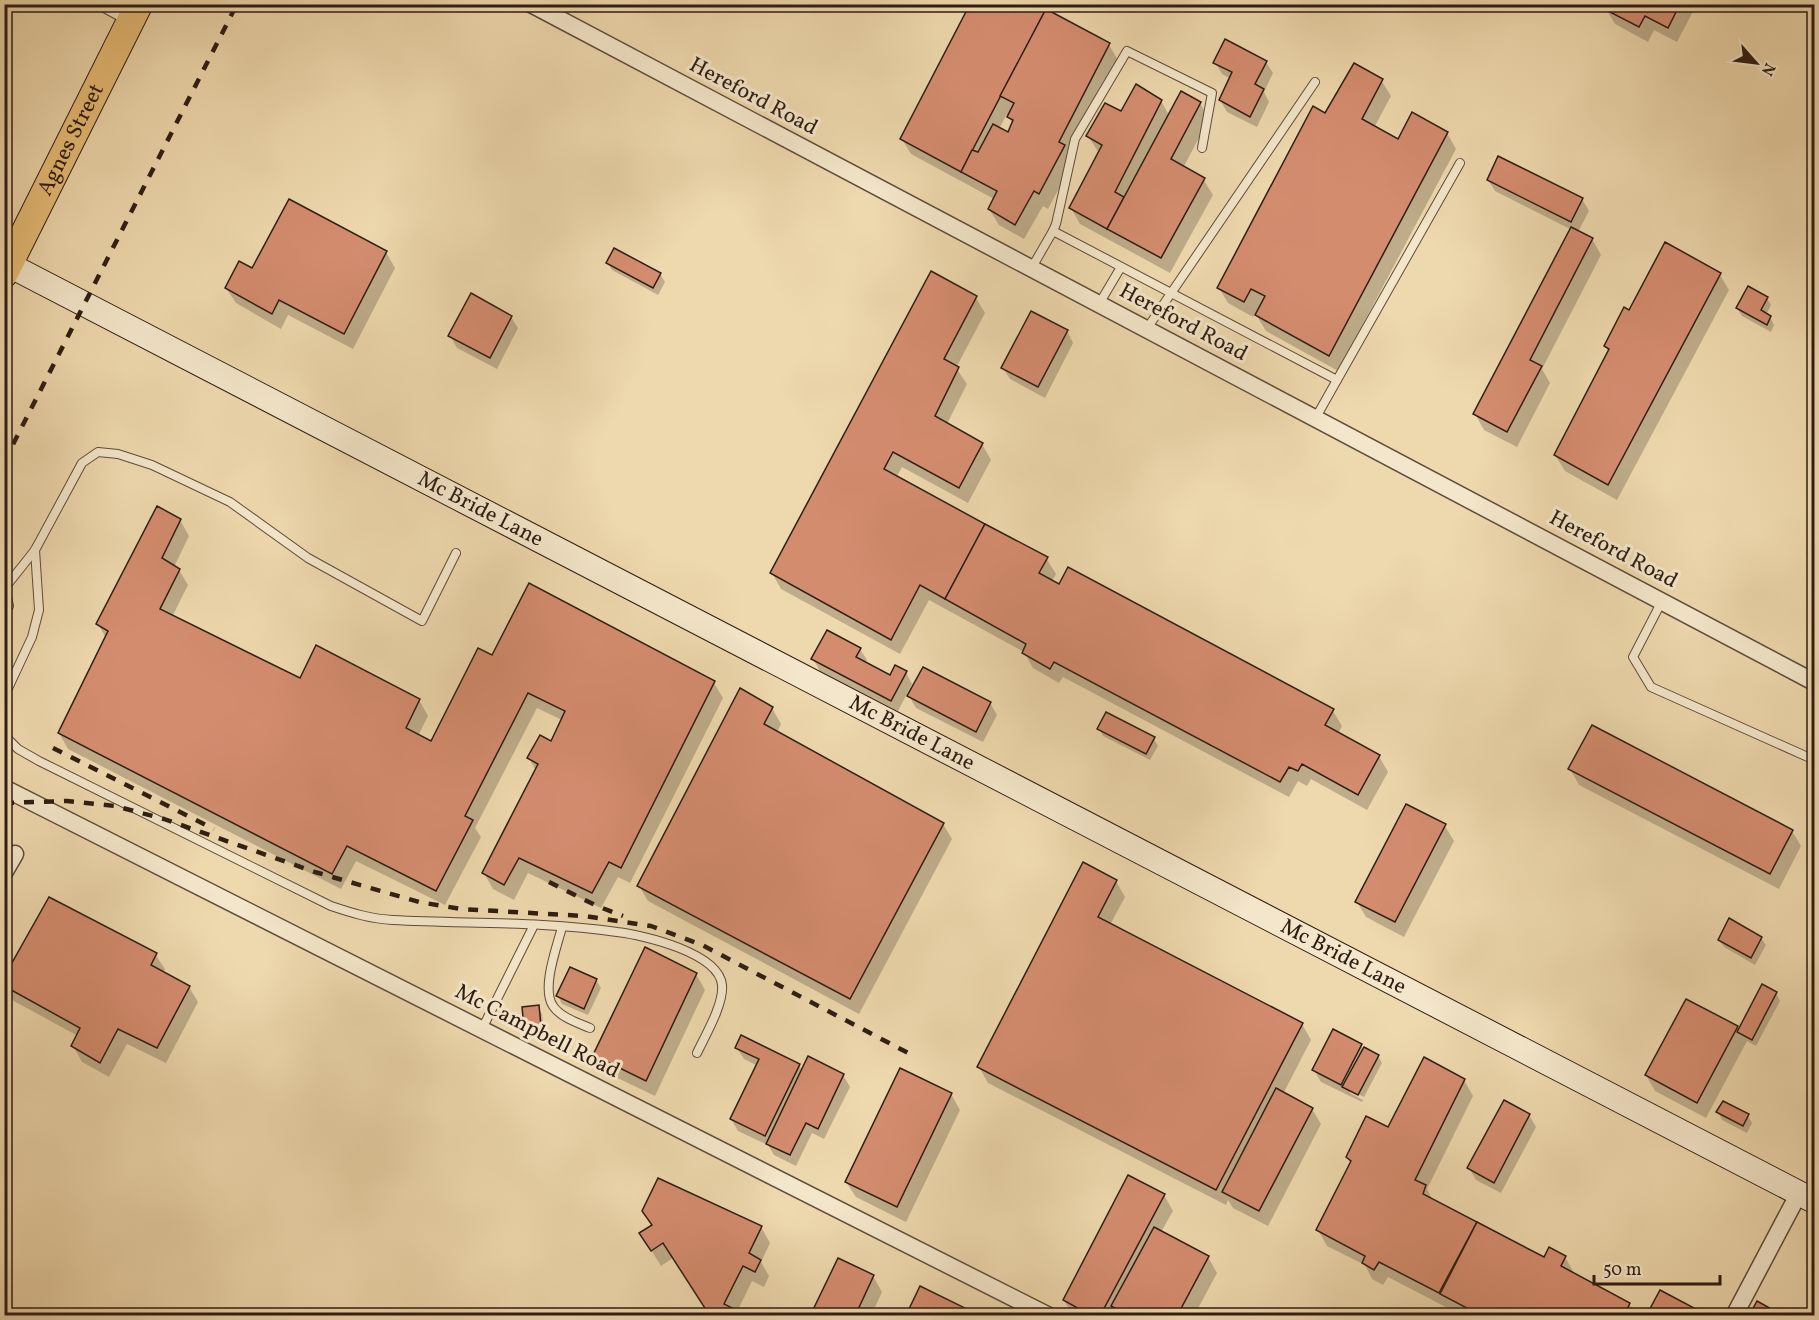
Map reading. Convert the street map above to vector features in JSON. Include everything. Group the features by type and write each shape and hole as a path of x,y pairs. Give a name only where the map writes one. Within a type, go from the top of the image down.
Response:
{"main road":[{"name":"Agnes Street","path":"6,267 134,13"}],"street":[{"name":"Hereford Road","path":"531,4 1815,682"},
{"name":"Mc Bride Lane","path":"6,267 1807,1197"},
{"name":"Mc Campbell Road","path":"4,788 1049,1316"},
{"path":"4,873 15,854"},
{"path":"1734,1316 1807,1197"}],"lane":[{"path":"97,4 134,13"},
{"path":"1031,269 1056,224 1075,139 1127,51 1212,93 1202,148"},
{"path":"1146,330 1315,82"},
{"path":"1315,419 1460,163"},
{"path":"1053,231 1337,380"},
{"path":"1099,304 1121,267"},
{"path":"4,615 9,606 5,589 35,550 82,463 98,452 118,454 152,465 230,502 308,558 422,621 456,553"},
{"path":"4,697 32,637 39,610 35,550"},
{"path":"1662,601 1633,657 1651,687 1810,758 1815,752"},
{"path":"4,735 18,749 39,761 331,906 361,917 534,925 618,932 662,942 694,954 714,966 723,984 718,1006 697,1053"},
{"path":"482,1029 534,925"},
{"path":"562,927 550,971 548,994 553,1007 574,1022 590,1028"}],"building":[{"path":"970,4 1037,4 1046,9 961,172 900,139"},
{"path":"1606,4 1680,4 1668,28 1645,16 1639,27 1604,9"},
{"path":"1046,9 1110,43 1059,142 1065,145 1039,194 1034,191 1015,225 988,209 997,191 961,172 972,150 978,152 993,124 1008,132 1013,120 1007,117 1014,103 1000,96"},
{"path":"1225,39 1267,61 1255,84 1264,89 1250,117 1219,100 1232,72 1213,63"},
{"path":"1354,63 1383,79 1362,119 1398,139 1412,112 1448,132 1329,356 1255,315 1265,296 1251,289 1244,302 1217,288 1313,106 1325,113"},
{"path":"1136,84 1162,100 1115,192 1124,197 1107,229 1069,208 1102,145 1086,136 1105,103 1121,111"},
{"path":"1181,91 1201,102 1171,159 1205,178 1161,258 1107,229"},
{"path":"1498,156 1583,198 1571,222 1487,180"},
{"path":"289,199 387,251 344,334 279,300 272,314 225,288 239,261 252,268"},
{"path":"1571,227 1593,238 1530,360 1542,366 1507,432 1473,414"},
{"path":"1665,242 1721,273 1608,485 1554,455 1609,349 1604,346 1624,307 1629,310"},
{"path":"614,248 661,273 653,288 606,263"},
{"path":"931,271 977,296 944,359 959,367 935,416 983,443 959,488 893,452 884,469 985,524 945,599 920,585 891,640 770,573"},
{"path":"1748,286 1768,297 1761,310 1771,316 1767,325 1736,308"},
{"path":"471,293 512,316 490,358 448,336"},
{"path":"1031,311 1068,330 1038,387 1001,368"},
{"path":"157,506 181,519 162,558 180,569 160,609 300,678 316,645 420,699 406,728 431,741 478,648 492,655 529,583 715,681 621,868 609,862 592,893 519,858 504,885 482,873 538,764 527,758 540,735 551,741 565,711 528,693 465,816 473,820 436,891 347,846 332,874 58,733 108,631 96,624"},
{"path":"985,524 1048,557 1039,573 1059,584 1068,567 1334,709 1325,725 1380,755 1358,795 1302,764 1298,771 1289,767 1280,782 1054,662 1050,669 1022,653 1026,644 945,599"},
{"path":"827,630 861,648 856,657 890,675 895,665 907,671 891,701 811,659"},
{"path":"923,667 991,702 976,732 907,696"},
{"path":"740,688 773,707 764,724 944,823 850,999 637,886"},
{"path":"1106,712 1155,737 1146,754 1097,729"},
{"path":"1592,725 1793,830 1770,874 1568,769"},
{"path":"1406,804 1446,824 1395,922 1355,902"},
{"path":"1083,862 1117,880 1098,917 1303,1023 1216,1190 977,1067"},
{"path":"49,897 157,953 151,965 190,986 157,1048 118,1029 100,1063 71,1046 80,1028 4,986 4,977"},
{"path":"1729,918 1762,937 1751,958 1718,940"},
{"path":"645,947 697,973 646,1081 593,1055"},
{"path":"570,967 597,979 584,1009 556,996"},
{"path":"1762,984 1777,992 1752,1040 1737,1032"},
{"path":"1686,999 1738,1026 1697,1103 1645,1075"},
{"path":"539,1005 541,1026 524,1028 522,1007"},
{"path":"1333,1029 1362,1044 1341,1085 1312,1070"},
{"path":"741,1035 800,1064 765,1136 730,1119 759,1059 735,1048"},
{"path":"1364,1047 1379,1055 1358,1095 1342,1087"},
{"path":"808,1056 844,1074 818,1129 806,1123 790,1155 766,1144"},
{"path":"1424,1057 1465,1079 1415,1180 1426,1185 1423,1194 1477,1222 1439,1293 1379,1262 1374,1270 1362,1263 1365,1256 1316,1230 1351,1161 1346,1157 1366,1116 1388,1127"},
{"path":"900,1068 952,1093 897,1207 845,1182"},
{"path":"1276,1088 1313,1108 1259,1211 1222,1192"},
{"path":"1504,1100 1530,1114 1494,1183 1467,1168"},
{"path":"1723,1101 1749,1114 1743,1126 1716,1112"},
{"path":"1128,1175 1165,1194 1100,1316 1092,1316 1063,1300"},
{"path":"658,1178 762,1226 749,1253 761,1260 755,1272 743,1266 724,1304 740,1312 738,1316 710,1316 663,1243 651,1251 639,1233 652,1225 642,1211"},
{"path":"1477,1222 1544,1257 1549,1247 1566,1256 1561,1266 1630,1303 1624,1316 1482,1316 1440,1294"},
{"path":"1154,1227 1209,1256 1177,1316 1129,1316 1111,1306"},
{"path":"838,1258 874,1275 855,1316 810,1316"},
{"path":"920,1286 965,1308 962,1316 923,1316 909,1309"},
{"path":"1660,1290 1696,1309 1693,1316 1646,1316"},
{"path":"1757,1301 1782,1315 1784,1316 1749,1316"}],"railway":[{"path":"4,462 237,4"},
{"path":"53,748 214,829"},
{"path":"4,803 67,801 115,806 164,819 315,872 419,902 461,909 584,916 651,926 702,945 912,1055"},
{"path":"549,882 623,916"}]}
